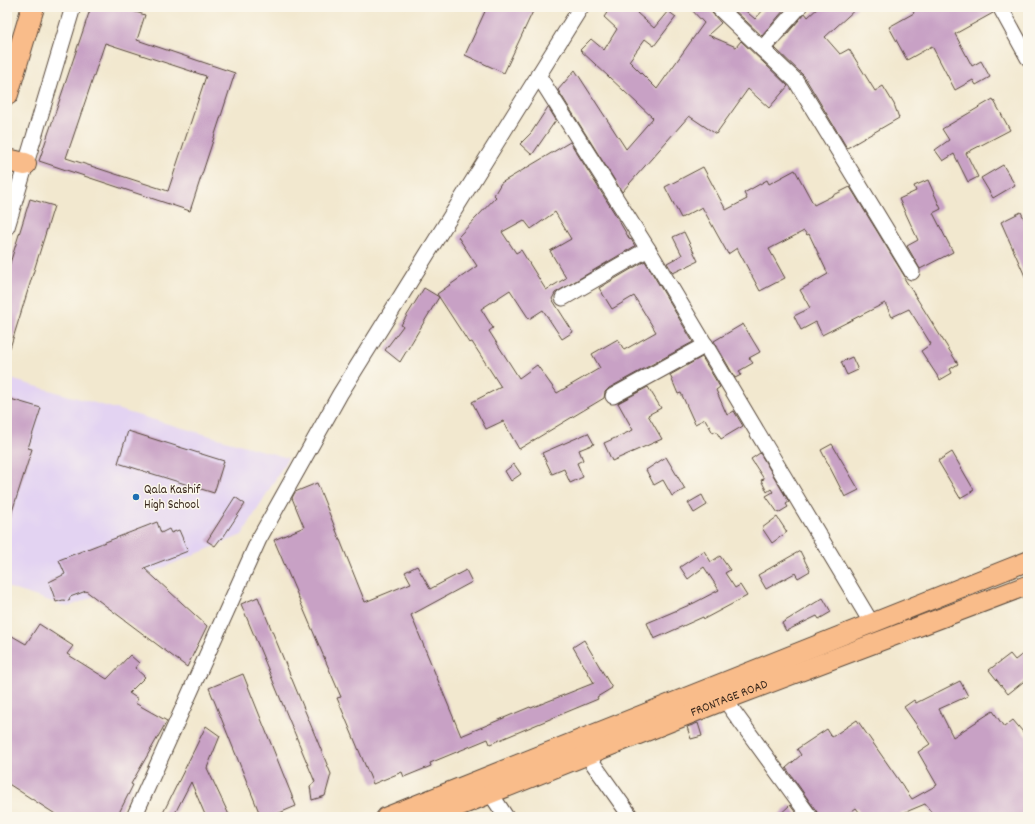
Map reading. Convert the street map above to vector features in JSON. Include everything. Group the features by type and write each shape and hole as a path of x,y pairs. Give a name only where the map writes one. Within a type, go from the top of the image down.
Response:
{"highway":[{"path":"7,94 32,7"}],"main road":[{"path":"386,817 1028,561"},
{"name":"FRONTAGE ROAD","path":"432,817 726,700 1028,584"}],"street":[{"path":"7,227 16,162 73,7"},
{"path":"134,817 259,539 340,394 581,7"},
{"path":"718,7 796,81 912,272"},
{"path":"762,49 799,7"},
{"path":"1000,7 1028,58"},
{"path":"538,75 648,249 872,624"},
{"path":"563,298 648,249"},
{"path":"613,396 706,345"},
{"path":"726,700 810,817"},
{"path":"587,755 630,817"},
{"path":"490,794 506,817"}],"shaded area":[{"name":"Qala Kashif High School","path":"7,378 288,458 242,535 68,607 7,587"}],"building":[{"path":"91,7 120,7 145,15 137,40 235,73 190,211 39,161","holes":["105,43 206,76 168,191 66,158"]},
{"path":"487,7 535,7 504,73 465,55"},
{"path":"611,7 641,7 637,13 654,28 668,11 676,17 654,46 645,39 629,61 657,89 704,23 689,7 709,7 721,23 708,35 736,47 741,41 788,86 769,108 748,89 716,134 689,116 622,192 558,90 575,70 626,149 653,118 580,50 591,39 604,50 617,29 604,17"},
{"path":"731,7 741,7 755,19 766,7 781,7 784,10 762,36"},
{"path":"819,7 858,7 825,37 840,54 849,49 875,91 883,86 894,104 899,118 847,148 804,76 775,48 805,13 808,17"},
{"path":"911,7 991,7 993,13 955,34 972,66 981,61 990,77 976,85 973,80 955,90 932,46 907,60 889,27 914,13"},
{"path":"993,99 1010,130 966,153 978,177 968,182 954,154 943,161 935,150 949,140 942,129"},
{"path":"548,107 556,120 532,155 520,144 531,133"},
{"path":"570,142 635,246 555,293 552,299 573,332 562,339 543,310 529,319 510,290 481,309 493,328 489,331 519,378 537,365 557,393 600,368 592,354 618,339 624,350 656,332 634,296 612,309 599,288 645,261 693,342 609,388 605,392 604,398 519,449 503,421 486,429 472,402 501,387 472,342 469,343 437,294 477,266 458,237 496,197 494,195 501,183","holes":["555,212 571,239 550,251 566,278 546,290 521,250 516,253 502,232 524,220 531,229"]},
{"path":"1003,165 1015,185 993,198 981,178"},
{"path":"703,167 726,210 747,199 744,193 767,180 769,184 795,170 814,205 850,187 905,277 904,278 958,364 950,369 952,373 940,380 921,351 931,344 909,309 892,317 885,303 822,335 816,322 801,330 794,316 810,308 800,290 828,274 809,234 807,235 804,231 769,249 785,278 760,291 737,248 728,254 702,207 681,218 665,187"},
{"path":"928,180 941,209 933,213 953,252 920,269 907,246 918,240 899,199 916,191 914,186"},
{"path":"30,199 54,206 10,348 7,347 7,273"},
{"path":"1021,212 1028,227 1028,283 1001,222"},
{"path":"684,232 698,261 673,273 667,263 682,255 673,237"},
{"path":"424,288 439,297 400,362 385,350 403,326 401,325"},
{"path":"743,324 760,352 749,358 753,363 739,371 741,375 735,378 714,341"},
{"path":"702,357 720,387 716,390 727,415 734,411 743,426 721,439 716,431 713,433 705,419 695,424 681,393 678,394 670,375"},
{"path":"852,357 858,370 847,375 841,362"},
{"path":"648,387 661,408 648,415 662,439 612,461 604,443 633,430 618,403"},
{"path":"7,398 41,408 28,448 32,449 10,518 7,518"},
{"path":"128,431 224,461 214,493 118,463"},
{"path":"588,433 594,444 579,450 583,460 577,463 583,477 570,483 564,469 552,474 542,453"},
{"path":"832,444 859,490 845,497 821,450"},
{"path":"952,452 974,490 960,498 938,461"},
{"path":"760,453 789,502 786,504 788,507 778,513 766,496 773,492 771,489 767,492 761,480 764,479 751,459"},
{"path":"666,457 685,489 672,496 663,480 654,485 646,470"},
{"path":"514,464 521,474 511,481 505,471"},
{"path":"317,483 365,602 411,583 405,572 417,566 430,589 466,570 472,582 411,615 461,736 530,707 531,708 594,683 573,647 584,640 612,688 597,697 598,699 490,744 488,739 430,763 431,766 404,777 402,772 373,784 337,698 341,697 274,540 304,527 292,498 295,492"},
{"path":"702,495 707,505 694,513 688,503"},
{"path":"235,497 245,504 222,539 221,538 215,546 207,541"},
{"path":"777,517 787,532 772,543 762,528"},
{"path":"157,522 161,533 169,529 171,533 179,530 188,551 144,568 207,626 187,667 86,591 70,597 69,601 63,600 56,602 49,582 65,574 59,560"},
{"path":"704,551 711,562 720,556 730,570 725,573 735,588 740,585 747,596 704,619 703,617 654,639 647,623 694,603 719,590 704,567 688,579 680,567"},
{"path":"800,551 810,571 798,578 795,573 766,589 758,575"},
{"path":"258,597 331,774 325,796 312,800 310,786 315,782 241,604"},
{"path":"823,598 831,612 819,619 817,616 786,631 782,623"},
{"path":"39,624 73,646 67,654 107,679 130,655 139,663 135,668 145,677 129,693 138,699 135,703 167,721 131,784 133,785 117,817 60,817 7,783 7,673 11,666 7,664 7,633 26,644"},
{"path":"1028,650 1028,678 1008,694 989,670 1010,654 1015,660"},
{"path":"243,674 296,806 270,817 261,817 209,688"},
{"path":"960,681 968,696 939,709 953,737 993,711 1004,727 1013,720 1028,738 1028,808 1021,817 935,817 925,804 894,817 863,817 856,808 844,817 819,817 786,768 801,755 797,749 827,729 832,737 857,720 912,799 937,785 918,752 930,744 904,707 914,700 916,703"},
{"path":"698,723 702,736 691,739 687,727"},
{"path":"206,726 220,736 207,768 230,817 206,817 191,782 173,817 161,817"},
{"path":"790,805 799,817 777,817"}],"place":[{"name":"Qala Kashif High School","path":"136,497"}]}
